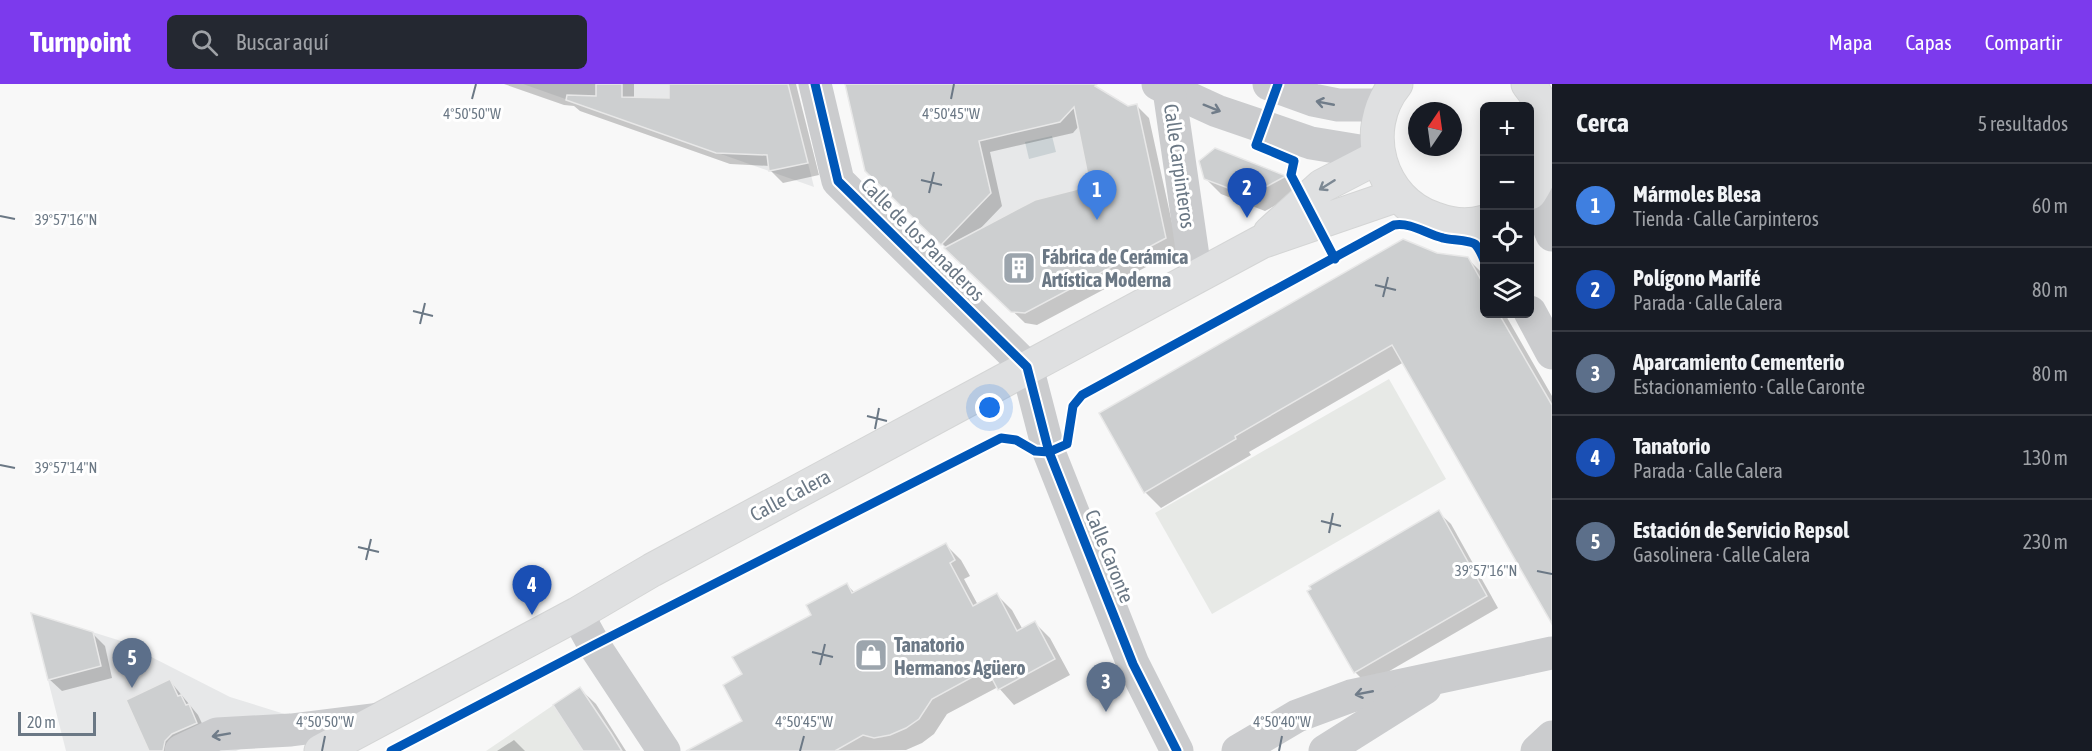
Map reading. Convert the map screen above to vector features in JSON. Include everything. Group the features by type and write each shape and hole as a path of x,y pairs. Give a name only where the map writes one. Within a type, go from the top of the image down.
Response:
{"main road":[{"path":"1528,84 1537,95 1547,120 1550,142 1546,163 1534,186"},
{"path":"1390,94 1377,129 1378,155 1386,177 1398,195 1411,208 1435,219 1462,225 1480,225"},
{"name":"Calle Calera","path":"1261,242 1322,186 1378,155"},
{"name":"Calle Calera","path":"321,751 577,614 662,564 1261,242 1398,195"}],"street":[{"name":"Calle de los Panaderos","path":"815,84 838,181 1027,367"},
{"path":"1269,84 1312,100 1338,105 1390,94"},
{"name":"Calle Carpinteros","path":"1164,87 1217,111 1311,143 1378,155"},
{"name":"Calle Carpinteros","path":"1164,87 1196,277"},
{"path":"1534,186 1552,235"},
{"path":"1533,318 1552,353"},
{"name":"Calle Caronte","path":"1027,367 1049,452 1133,664 1177,751"},
{"path":"577,614 594,645 664,751"},
{"path":"1238,751 1297,716 1341,699 1552,653"},
{"path":"1325,751 1442,678"},
{"path":"181,751 217,734 258,742 384,719"},
{"path":"1537,751 1552,737"}],"shaded area":[{"path":"523,84 788,84 814,187 769,171"},
{"path":"845,84 1093,84 1128,106 1137,104 1166,238 1025,313 1011,312 865,170"},
{"path":"1052,136 1056,152 1029,159 1025,142"},
{"path":"1389,379 1446,479 1212,614 1155,513"},
{"path":"31,613 118,640 230,697 304,720 236,751 66,751"},
{"path":"580,687 622,751 486,751"}],"building":[{"path":"596,84 622,84 622,97 669,98 669,84 788,84 808,163 769,171 767,155 716,153 566,100 567,95 596,96"},
{"path":"845,84 1097,84 1095,86 1128,106 1137,104 1166,238 1025,313 1011,312 944,248 1035,200 1090,186 1074,107 1060,122 979,141 991,193 941,245 865,171"},
{"path":"1215,148 1286,176 1249,196 1204,179 1199,161"},
{"path":"1403,239 1437,253 1468,257 1480,278 1480,318 1501,318 1552,405 1552,624 1392,345 1235,436 1236,439 1144,493 1099,413"},
{"path":"1439,510 1487,596 1354,673 1307,591 1311,589 1309,586"},
{"path":"946,543 955,560 950,563 973,606 997,593 1017,631 1035,621 1055,659 998,690 987,669 932,699 919,719 906,728 890,735 874,738 863,735 835,751 686,751 742,721 723,685 742,674 732,657 811,615 806,605 847,583 852,593"},
{"path":"31,613 93,632 101,666 48,680"},
{"path":"170,679 178,696 181,695 186,705 189,704 197,723 172,734 165,741 163,751 149,751 126,700"},
{"path":"580,687 622,751 583,751 553,705"}],"cycle path":[{"path":"815,84 838,181 1027,367 1049,452 1133,664 1177,751"},
{"path":"1278,84 1256,145 1294,161 1291,175 1335,259"},
{"path":"391,751 1001,438 1016,440 1035,451 1049,452 1067,444 1073,406 1082,395 1394,225 1406,225 1443,238 1472,243 1480,251"}],"place":[{"name":"Polígono Marifé","path":"1247,218"},
{"name":"Mármoles Blesa","path":"1097,220"},
{"name":"Fábrica de Cerámica Artística Moderna","path":"1019,268"},
{"name":"Tanatorio","path":"532,615"},
{"name":"Tanatorio Hermanos Agüero","path":"871,655"},
{"name":"Estación de Servicio Repsol","path":"132,688"},
{"name":"Aparcamiento Cementerio","path":"1106,712"}]}
